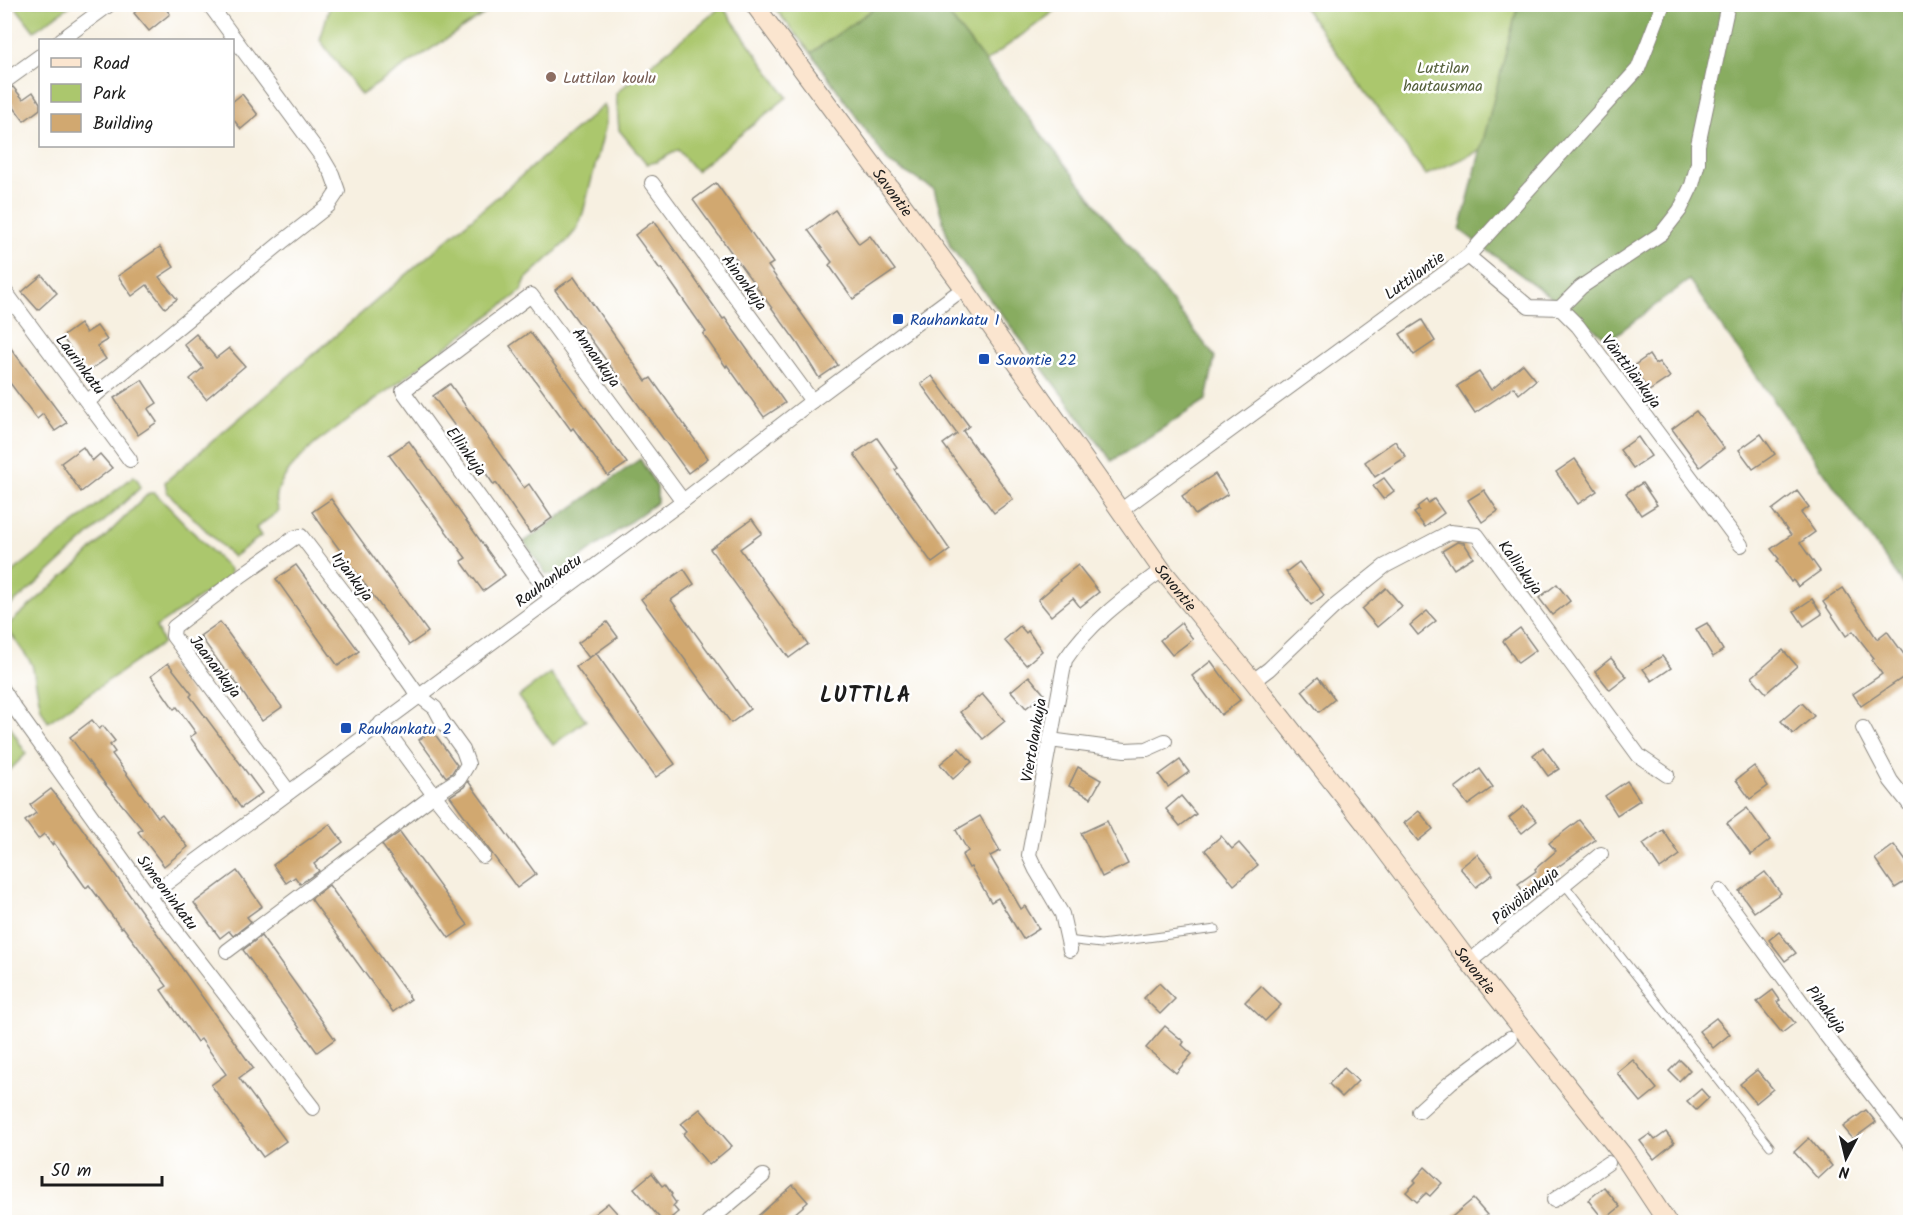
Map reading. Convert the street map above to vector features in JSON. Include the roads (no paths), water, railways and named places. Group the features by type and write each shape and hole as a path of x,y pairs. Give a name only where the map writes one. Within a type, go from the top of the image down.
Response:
{"street":[{"path":"62,39 110,4"},
{"path":"88,401 328,206 338,191 332,174 322,157 209,4"},
{"name":"Savontie","path":"754,4 964,288 1162,570 1367,826 1615,1158 1666,1222"},
{"name":"Luttilantie","path":"1120,511 1468,256 1638,69 1663,4"},
{"path":"1468,256 1529,307 1560,308 1581,287 1662,233 1680,210 1692,185 1698,163 1698,145 1728,4"},
{"path":"4,82 39,57"},
{"name":"Ainonkuja","path":"652,183 812,401"},
{"name":"Rauhankatu","path":"149,896 683,501 964,288"},
{"name":"Laurinkatu","path":"4,290 130,460"},
{"name":"Annankuja","path":"469,341 531,295 683,501"},
{"name":"Vänttilänkuja","path":"1560,308 1578,326 1741,545"},
{"name":"Ellinkuja","path":"469,341 403,391 552,598"},
{"name":"Kalliokuja","path":"1253,681 1269,669 1334,607 1385,566 1450,531 1477,535 1639,756 1667,776"},
{"name":"Irjankuja","path":"242,574 294,538 301,536 362,616 418,696"},
{"name":"Viertolankuja","path":"1068,945 1062,914 1029,855 1065,660 1076,643 1120,602 1162,570"},
{"name":"Jaanankuja","path":"242,574 174,627 173,636 289,792"},
{"name":"Simeoninkatu","path":"4,691 18,714 149,896 313,1108"},
{"path":"227,951 434,795 459,779 468,764 463,750 442,722 435,708 418,696"},
{"path":"381,723 483,856"},
{"path":"1863,728 1891,781 1911,805"},
{"path":"1050,740 1125,750 1147,749 1165,741"},
{"name":"Päivölänkuja","path":"1469,962 1601,854"},
{"name":"Pihakuja","path":"1720,891 1825,1034 1911,1144"},
{"path":"1419,1111 1450,1082 1510,1038"},
{"path":"1554,1200 1615,1158"},
{"path":"708,1222 763,1176"}],"lane":[{"path":"1564,884 1770,1146"},
{"path":"1068,945 1101,944 1216,929"}],"place":[{"name":"Luttilan koulu","path":"551,77"},
{"name":"Rauhankatu 1","path":"898,319"},
{"name":"Savontie 22","path":"984,359"},
{"name":"Rauhankatu 2","path":"346,728"}],"district":[{"name":"LUTTILA","path":"866,694"}],"park label":[{"name":"Luttilan hautausmaa","path":"1443,76"}]}
